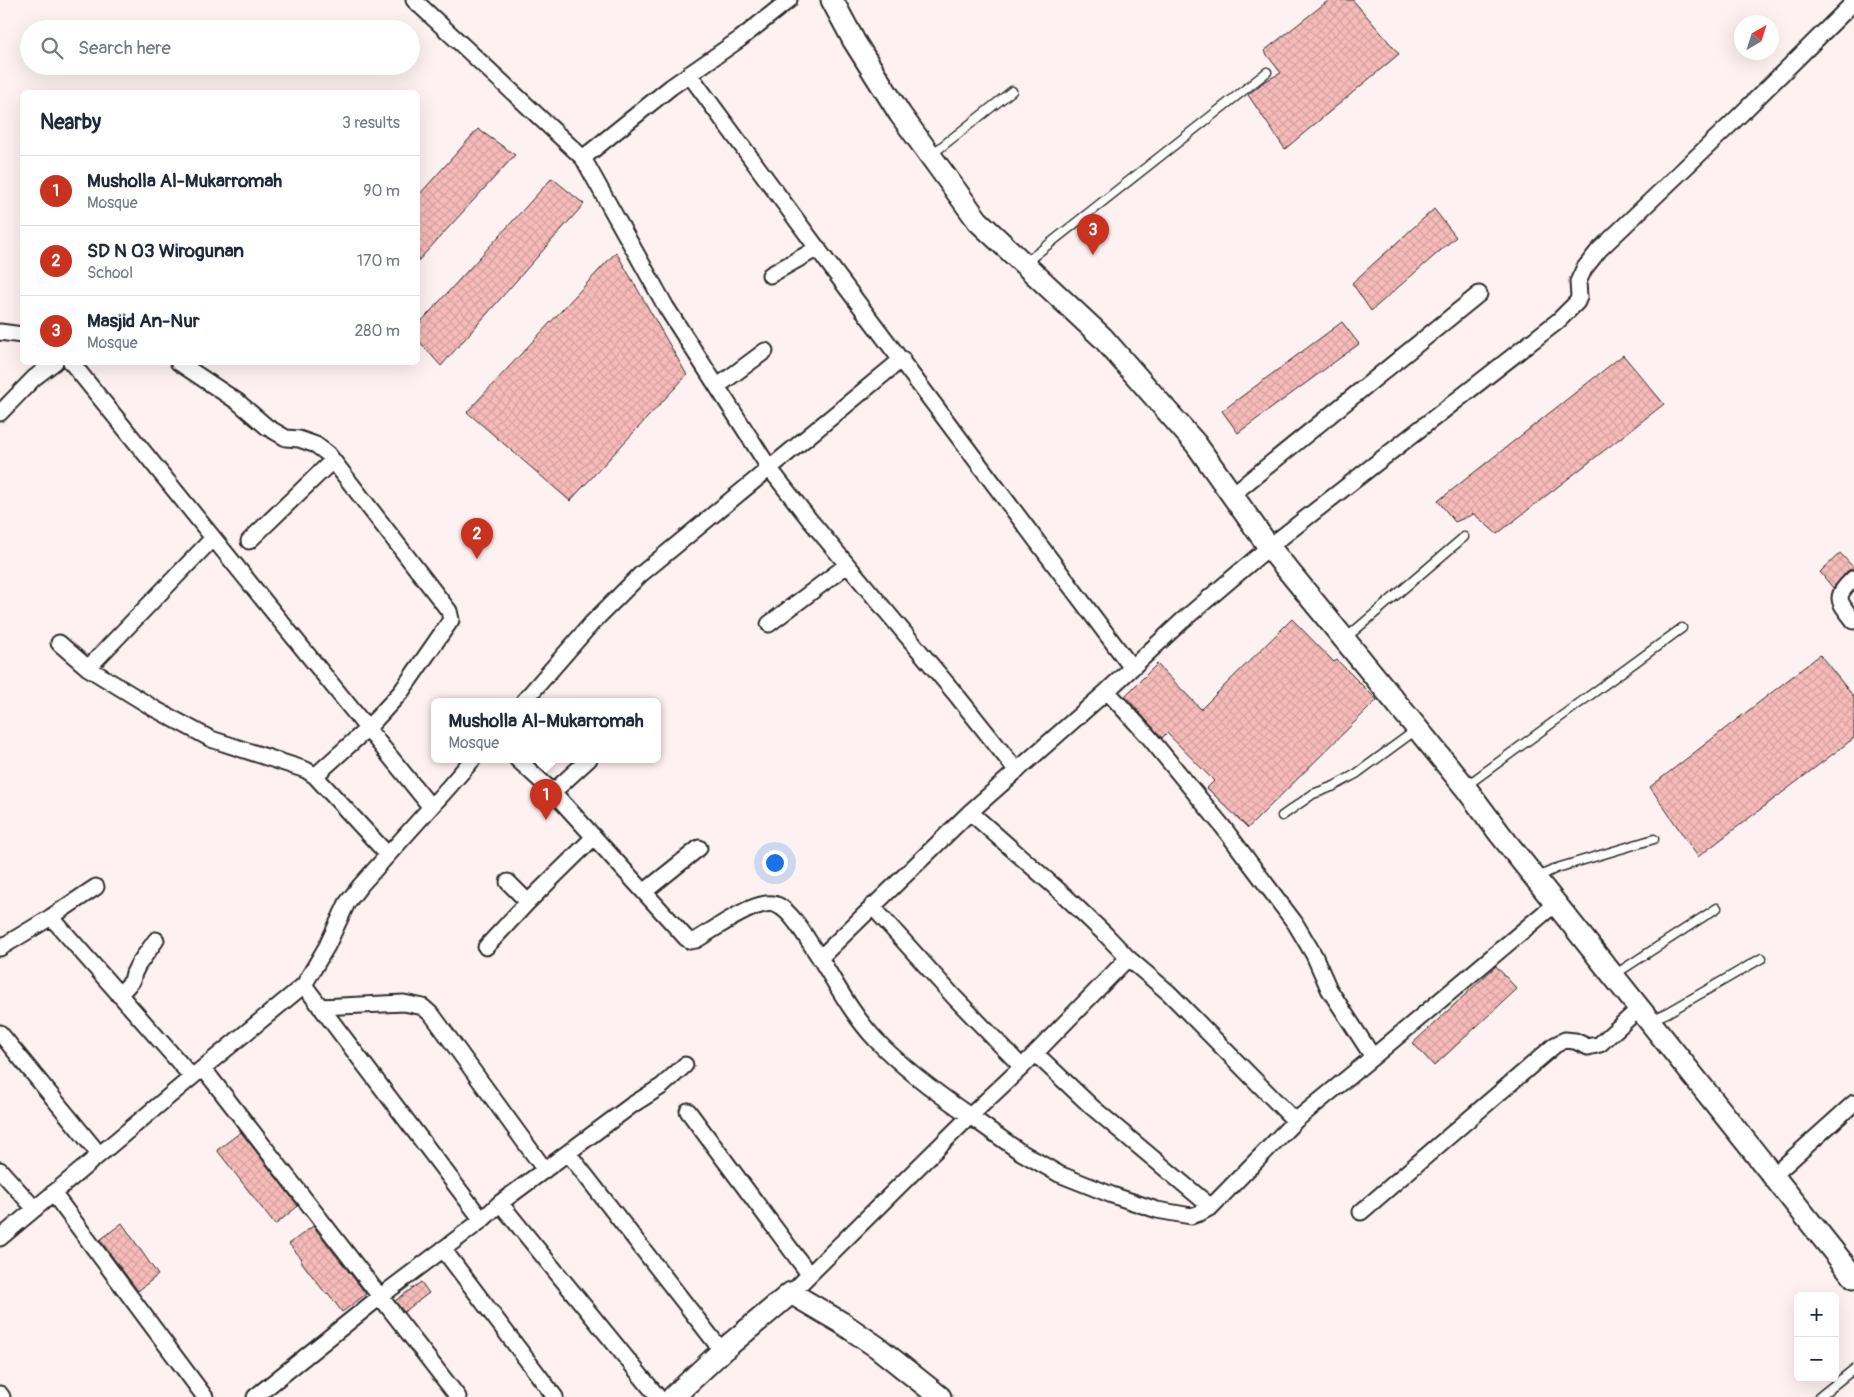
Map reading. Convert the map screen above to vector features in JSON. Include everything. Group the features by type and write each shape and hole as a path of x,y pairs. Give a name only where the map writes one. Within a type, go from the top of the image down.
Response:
{"street":[{"path":"414,0 584,158 666,307 770,469 847,565 958,697 1017,772"},
{"path":"584,158 689,74 740,39 789,0"},
{"path":"832,0 854,41 900,114 978,221 1103,338 1196,444 1269,547 1464,787 1854,1277"},
{"path":"820,958 970,812 1107,691 1182,621 1269,547 1558,321 1577,302 1578,282 1584,269 1599,250 1800,56 1854,2 1852,0"},
{"path":"689,74 1132,668"},
{"path":"770,275 818,248"},
{"path":"1233,494 1479,294"},
{"path":"0,332 20,335"},
{"path":"718,386 765,351"},
{"path":"527,698 592,623 640,575 669,549 770,469 902,359"},
{"path":"0,413 34,378 51,365"},
{"path":"73,365 430,806"},
{"path":"182,365 238,402 266,427 286,438 299,439 316,444 328,454 442,601 451,620 401,692 367,729 315,776"},
{"path":"249,542 332,461"},
{"path":"88,668 213,538"},
{"path":"769,624 847,565"},
{"path":"1854,578 1839,595 1841,604 1854,621"},
{"path":"60,643 88,668 155,709 211,738 290,763 306,770 315,776 388,855"},
{"path":"1107,691 1149,737 1223,827 1295,923 1314,955 1329,989 1373,1057"},
{"path":"0,1238 197,1072 304,985 327,946 347,903 469,763"},
{"path":"521,763 553,792 678,931 690,941 696,940 753,906 766,902 779,905 791,917 853,1010 876,1040 934,1090 965,1120 1059,1174 1157,1210 1191,1216 1211,1207 1295,1120 1556,903"},
{"path":"553,792 585,763"},
{"path":"970,812 1064,895 1128,958 1169,993 1295,1120"},
{"path":"486,947 528,902 594,837"},
{"path":"644,892 699,848"},
{"path":"508,882 528,902"},
{"path":"0,948 96,886"},
{"path":"872,906 954,997 1022,1067"},
{"path":"50,917 119,995 197,1072 381,1296 458,1397"},
{"path":"119,995 132,982 138,965 156,940"},
{"path":"679,1395 722,1351 791,1293 965,1120 1036,1054 1128,958"},
{"path":"304,985 482,1220"},
{"path":"320,1007 404,1003 423,1007 433,1016 544,1170"},
{"path":"1361,1212 1555,1045 1565,1040 1575,1041 1588,1046 1600,1044 1645,1014"},
{"path":"0,1034 99,1154"},
{"path":"1036,1054 1136,1145 1211,1207"},
{"path":"255,1397 381,1296 482,1220 500,1203 632,1105 662,1086 685,1065"},
{"path":"1773,1176 1854,1102"},
{"path":"688,1111 809,1274"},
{"path":"568,1153 722,1351"},
{"path":"0,1170 35,1209"},
{"path":"53,1193 205,1397"},
{"path":"500,1203 658,1397"},
{"path":"443,1249 555,1397"},
{"path":"791,1293 842,1323 877,1347 940,1397"}],"lane":[{"path":"1023,264 1266,72"},
{"path":"929,156 1012,91"},
{"path":"1344,639 1464,537"},
{"path":"1464,787 1682,628"},
{"path":"1282,816 1313,794 1334,786 1356,774 1417,729"},
{"path":"1536,878 1557,868 1654,839"},
{"path":"1614,976 1717,908"},
{"path":"1645,1014 1667,1013 1762,958"},
{"path":"1819,1397 1854,1369"}],"building":[{"path":"1329,0 1353,0 1399,54 1285,149 1248,95 1265,81 1281,73 1264,51"},
{"path":"478,129 515,155 420,259 420,194"},
{"path":"552,178 584,204 441,366 420,342 420,323"},
{"path":"1434,209 1456,237 1371,311 1352,283"},
{"path":"616,252 687,375 570,501 467,412"},
{"path":"1342,322 1359,344 1238,433 1222,411"},
{"path":"1623,355 1664,404 1497,534 1474,514 1455,522 1438,501"},
{"path":"1840,553 1854,568 1847,571 1833,588 1820,572"},
{"path":"1292,619 1334,662 1337,660 1377,700 1248,828 1207,788 1214,781 1167,733 1162,738 1125,696 1157,664 1201,709"},
{"path":"1820,655 1854,697 1854,738 1698,857 1650,787"},
{"path":"1496,966 1517,989 1434,1066 1413,1043"},
{"path":"241,1132 298,1206 275,1225 217,1150"},
{"path":"122,1223 158,1275 138,1291 100,1240"},
{"path":"313,1226 366,1294 342,1312 328,1293 326,1294 300,1260 302,1259 289,1244"},
{"path":"421,1282 429,1293 404,1312 395,1301"}],"place":[{"name":"Masjid An-Nur","path":"1093,255"},
{"name":"SD N 03 Wirogunan","path":"477,559"},
{"name":"Musholla Al-Mukarromah","path":"546,820"}]}
